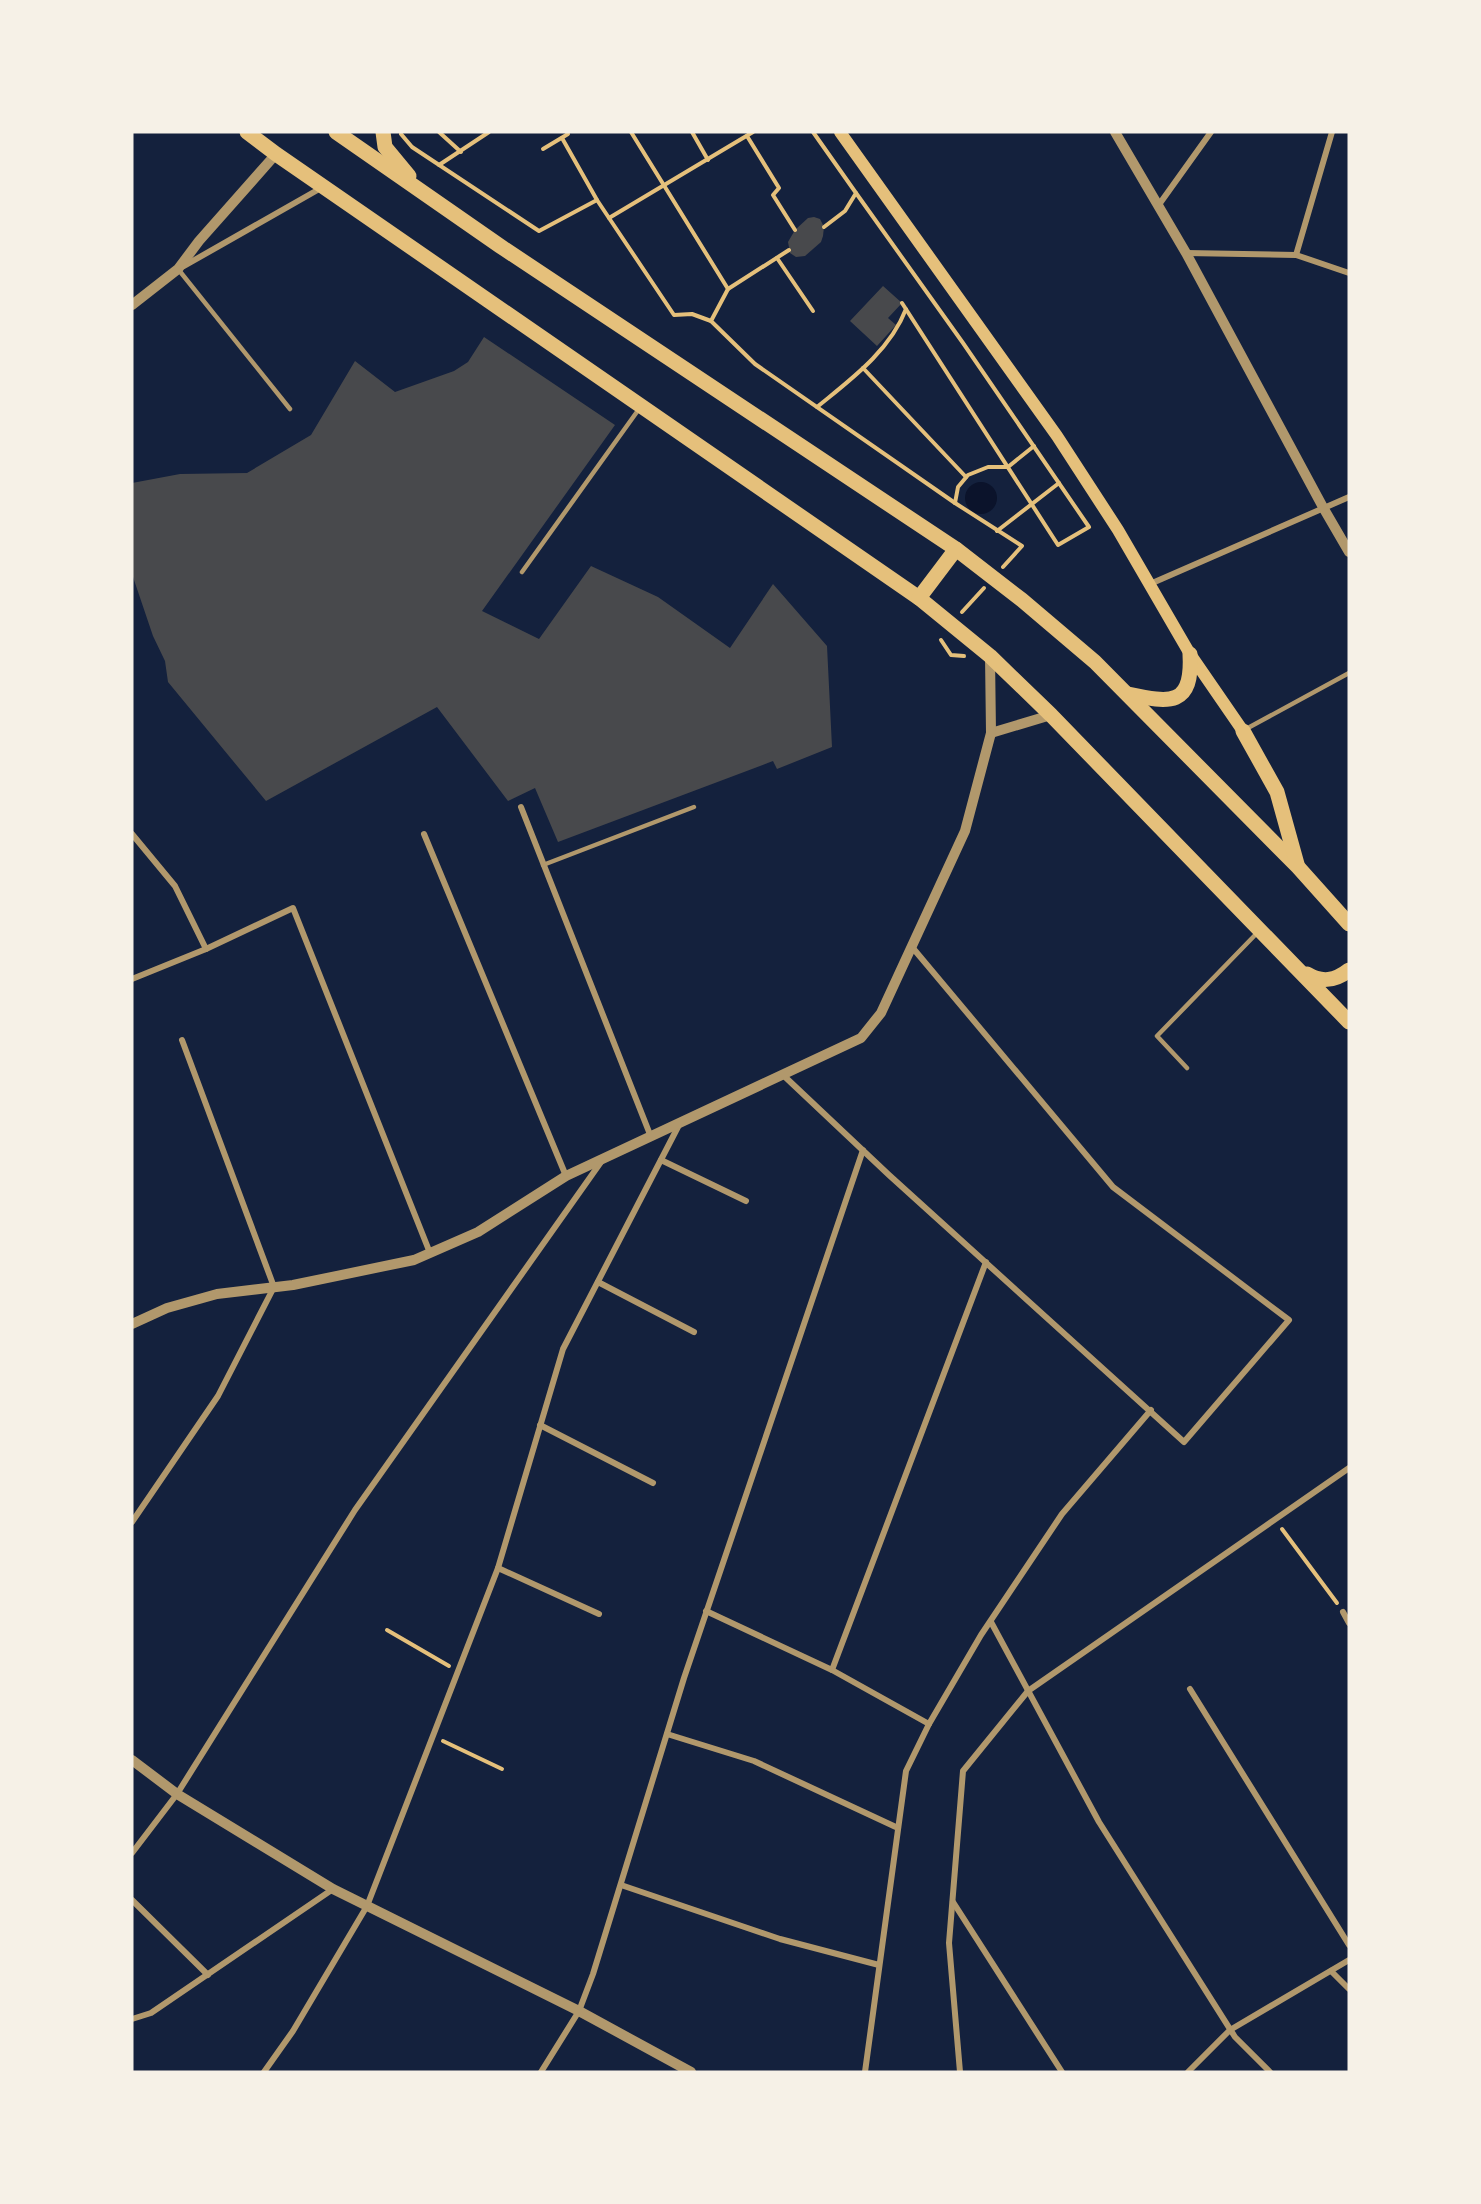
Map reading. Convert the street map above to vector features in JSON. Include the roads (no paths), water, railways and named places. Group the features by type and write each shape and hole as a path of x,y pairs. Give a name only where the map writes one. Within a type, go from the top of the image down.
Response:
{"main road":[{"path":"247,132 323,187 919,598 990,656 1051,715 1349,1022"},
{"path":"336,132 520,260 956,549 1022,600 1095,662 1127,693 1298,867 1349,925"},
{"path":"383,132 385,147 422,192"},
{"path":"840,132 1057,435 1118,530 1190,654 1243,731 1278,792 1298,867"},
{"path":"919,598 956,549"},
{"path":"1127,693 1161,701 1176,697 1189,685 1190,654"},
{"path":"1302,972 1318,981 1335,979 1349,970"}],"street":[{"path":"1115,132 1186,253 1349,552"},
{"path":"1158,206 1211,132"},
{"path":"1296,255 1332,132"},
{"path":"178,269 199,241 276,154"},
{"path":"132,305 178,269 323,187"},
{"path":"1186,253 1296,255 1349,273"},
{"path":"1150,584 1349,498"},
{"path":"132,1324 167,1308 217,1294 274,1287 414,1260 478,1232 566,1176 861,1038 880,1013 965,831 991,733 990,656"},
{"path":"991,733 1051,715"},
{"path":"520,807 651,1137"},
{"path":"132,834 175,886 206,949"},
{"path":"424,834 566,1176"},
{"path":"132,979 206,949 292,908 430,1253"},
{"path":"783,1075 1184,1442 1289,1320 1113,1187 912,947"},
{"path":"132,1522 218,1396 274,1287 182,1040"},
{"path":"264,2072 293,2031 367,1906 498,1568 563,1349 680,1123"},
{"path":"541,2072 579,2011 593,1974 706,1611 863,1150"},
{"path":"132,1853 177,1794 355,1510 603,1159"},
{"path":"661,1160 746,1201"},
{"path":"832,1670 986,1262"},
{"path":"598,1282 694,1332"},
{"path":"865,2072 906,1771 929,1724 991,1622 1062,1514 1151,1410"},
{"path":"540,1425 653,1483"},
{"path":"960,2072 949,1943 963,1771 1028,1691 1349,1468"},
{"path":"498,1568 599,1614"},
{"path":"706,1611 832,1670 929,1724"},
{"path":"1343,1612 1349,1623"},
{"path":"991,1622 1099,1822 1230,2030 1270,2072"},
{"path":"1190,1689 1349,1945"},
{"path":"667,1734 754,1761 898,1828"},
{"path":"132,1760 177,1794 333,1889 579,2011 691,2072"},
{"path":"621,1885 780,1939 879,1965"},
{"path":"132,2019 151,2013 333,1889"},
{"path":"132,1900 208,1975"},
{"path":"952,1901 1062,2072"},
{"path":"1188,2072 1230,2030 1349,1960"},
{"path":"1331,1971 1349,1989"}],"lane":[{"path":"178,269 290,409"},
{"path":"522,572 641,406"},
{"path":"1243,731 1349,673"},
{"path":"543,865 694,807"},
{"path":"1187,1068 1157,1036 1260,930"}],"water":[{"path":"981,482 992,487 997,498 992,509 981,514 970,509 965,498 970,487"}]}
